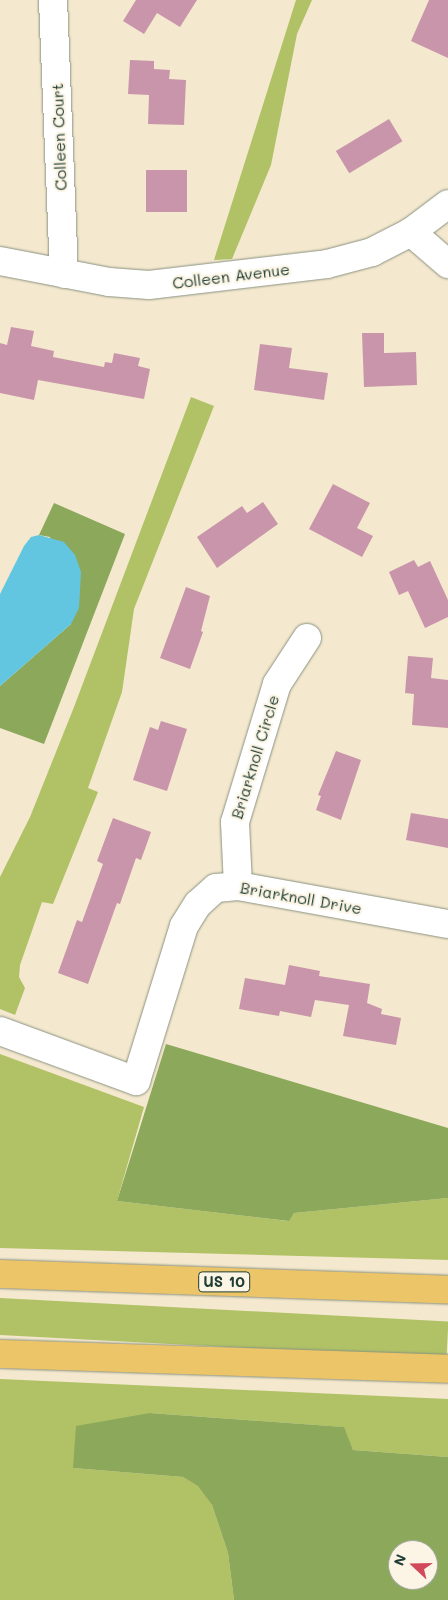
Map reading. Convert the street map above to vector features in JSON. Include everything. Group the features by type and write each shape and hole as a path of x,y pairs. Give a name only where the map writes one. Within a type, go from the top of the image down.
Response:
{"highway":[{"name":"US 10","path":"0,1274 448,1290"},
{"path":"0,1354 448,1369"}],"street":[{"name":"Colleen Court","path":"53,0 64,274"},
{"name":"Colleen Avenue","path":"0,261 109,282 150,285 241,275 327,264 372,252 411,232 448,204"},
{"path":"411,232 448,264"},
{"name":"Briarknoll Circle","path":"238,886 235,822 277,684 307,638"},
{"name":"Briarknoll Drive","path":"0,1031 136,1081 184,926 198,904 216,888 238,886 448,924"}],"green space":[{"path":"296,0 312,0 297,34 271,165 232,259 214,260"},
{"path":"191,397 214,406 134,609 122,692 88,788 98,792 53,904 42,902 20,965 19,977 25,988 15,1015 0,1009 0,877 30,817 74,707"},
{"path":"54,503 125,534 44,744 0,728 0,686 71,624 50,537 39,535"},
{"path":"166,1044 448,1128 448,1198 294,1213 289,1221 117,1201"},
{"path":"0,1054 144,1107 117,1201 288,1221 294,1213 448,1198 448,1260 0,1248"},
{"path":"0,1298 448,1321 446,1358 0,1335"},
{"path":"0,1379 448,1399 448,1457 353,1450 343,1427 150,1413 73,1468 183,1477 199,1486 212,1505 228,1553 234,1600 0,1600"},
{"path":"150,1413 344,1427 353,1450 448,1457 448,1600 234,1600 228,1553 212,1505 198,1486 183,1477 73,1468 76,1426"}],"water":[{"path":"39,535 64,542 75,555 81,572 79,608 71,624 0,686 0,594 24,546 31,537"}],"building":[{"path":"136,0 197,0 180,27 157,13 144,34 123,21"},
{"path":"429,0 448,0 448,58 411,41"},
{"path":"130,60 154,61 154,69 170,70 169,79 186,80 184,125 148,124 149,95 128,94"},
{"path":"389,119 402,141 349,173 336,151"},
{"path":"146,170 187,170 187,212 146,212"},
{"path":"11,327 34,331 31,346 54,351 53,357 104,367 105,362 112,363 114,353 140,358 138,366 150,369 144,399 38,380 34,400 0,393 0,343 7,345"},
{"path":"362,333 384,333 384,353 416,352 417,385 364,387"},
{"path":"260,344 292,348 289,368 328,373 324,400 254,390"},
{"path":"333,484 370,503 357,528 373,536 362,557 309,529"},
{"path":"263,502 278,524 217,568 197,537 242,506 247,513"},
{"path":"414,560 418,567 430,561 448,600 448,617 425,628 408,591 399,595 389,572"},
{"path":"186,587 210,596 201,631 203,632 190,669 160,658"},
{"path":"408,656 433,658 431,678 448,680 448,728 412,725 414,694 405,693"},
{"path":"161,721 187,729 167,791 133,780 150,727 158,730"},
{"path":"336,751 361,760 341,820 316,810 321,796 318,795"},
{"path":"411,813 448,819 448,848 406,840"},
{"path":"113,818 151,832 141,860 136,858 120,904 117,903 88,984 58,973 77,920 82,922 103,864 97,861"},
{"path":"289,965 320,971 319,976 370,984 367,1003 382,1009 381,1014 401,1018 396,1045 343,1036 349,1005 315,1000 311,1017 280,1011 279,1016 239,1009 245,978 285,985"}]}
